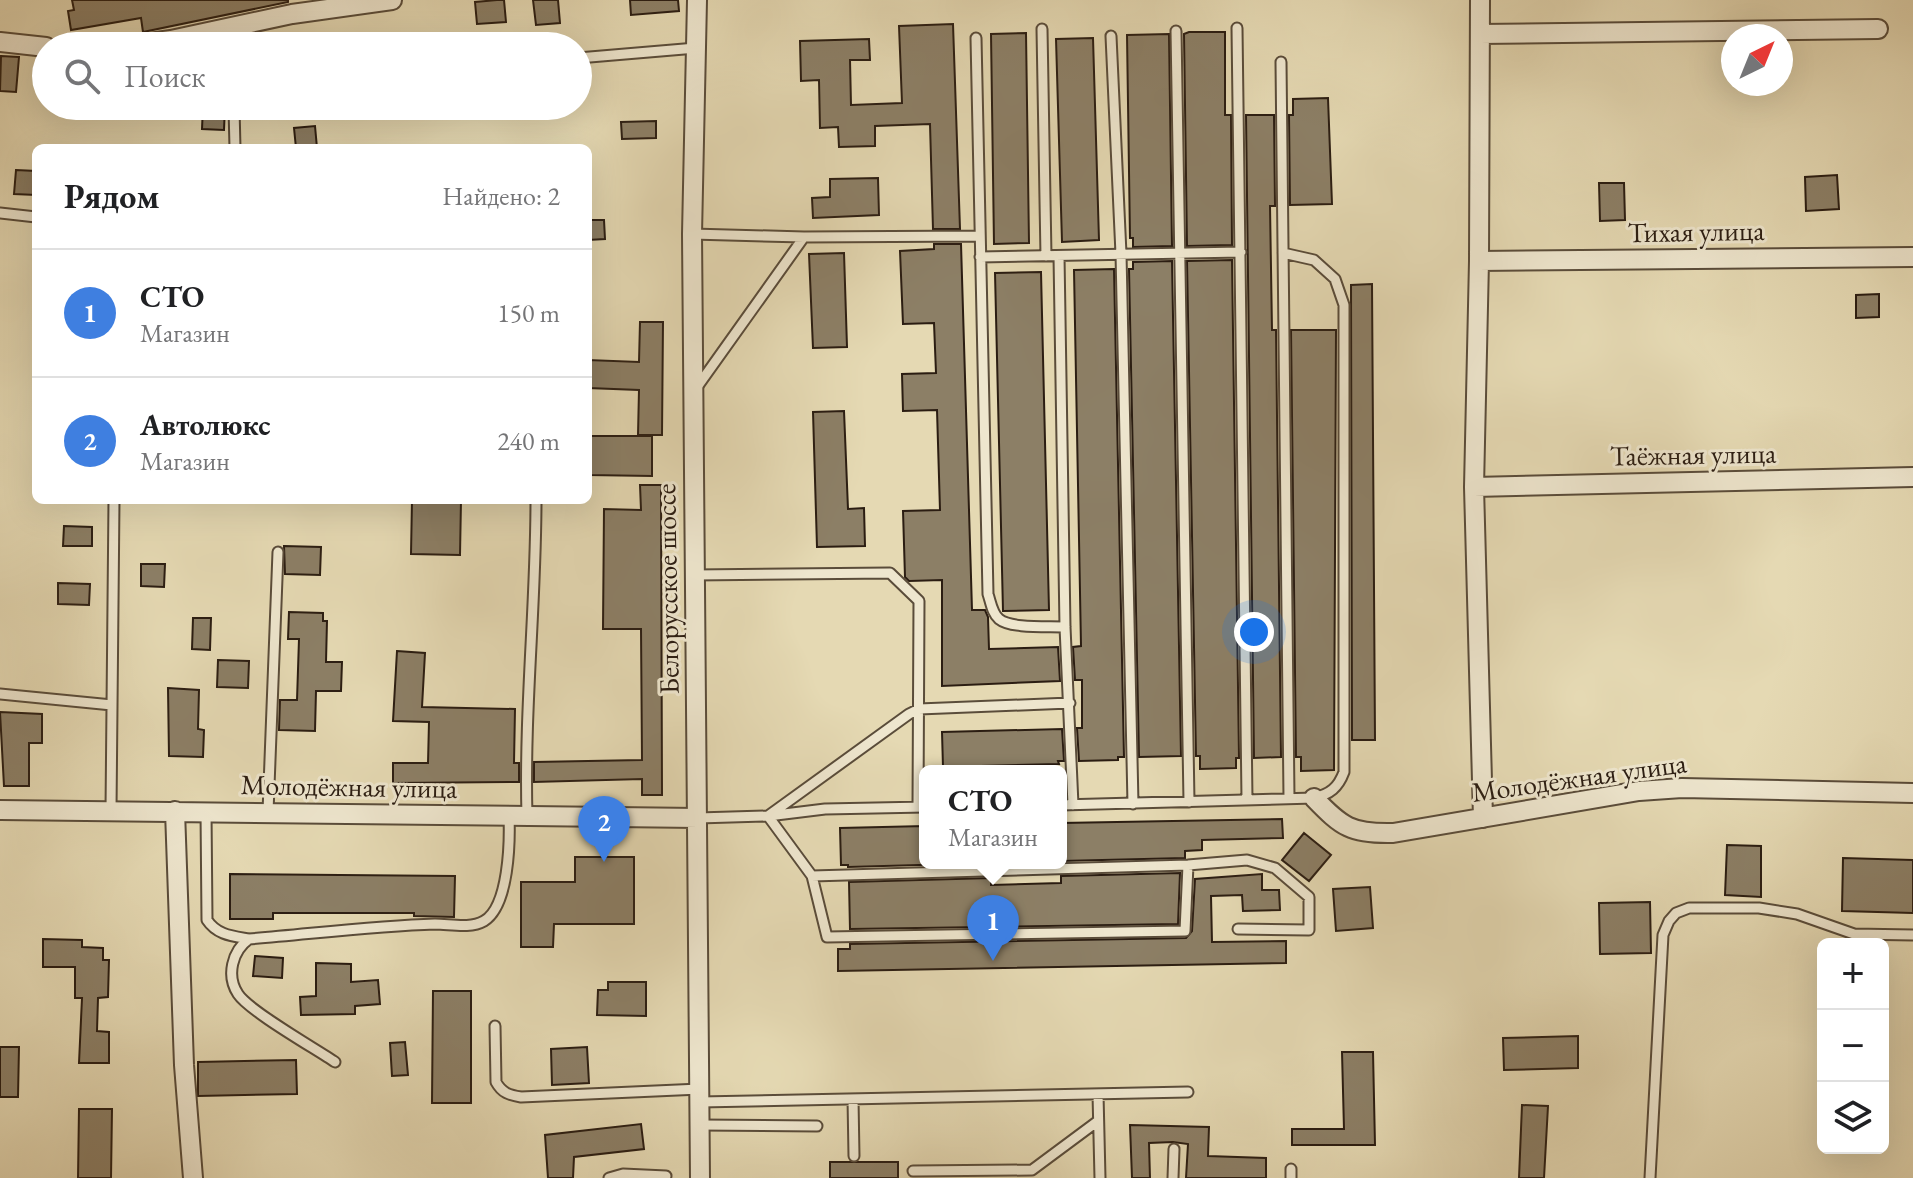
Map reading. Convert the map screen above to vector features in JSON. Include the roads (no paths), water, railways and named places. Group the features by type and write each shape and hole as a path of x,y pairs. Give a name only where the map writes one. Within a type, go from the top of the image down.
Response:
{"street":[{"path":"219,32 292,14 392,0"},
{"name":"Белорусское шоссе","path":"697,0 692,234 700,1178"},
{"path":"1480,0 1474,487 1483,818"},
{"path":"1480,34 1878,29"},
{"path":"0,42 32,45"},
{"name":"Тихая улица","path":"1479,261 1913,257"},
{"name":"Таёжная улица","path":"1474,487 1913,477"},
{"name":"Молодёжная улица","path":"1314,798 1335,819 1366,834 1393,833 1639,791 1682,788 1913,793"},
{"name":"Молодёжная улица","path":"0,810 698,818"},
{"path":"175,811 184,1065 193,1178"}],"lane":[{"path":"1237,28 1247,799"},
{"path":"1042,29 1046,256"},
{"path":"1176,31 1189,802"},
{"path":"1111,36 1121,254 1133,804"},
{"path":"976,38 988,594 993,610 1009,624 1065,627"},
{"path":"592,57 696,48"},
{"path":"1281,62 1289,798"},
{"path":"234,120 235,144"},
{"path":"0,213 32,217"},
{"path":"692,234 980,236"},
{"path":"693,392 804,237"},
{"path":"980,257 1241,252"},
{"path":"1067,805 1314,798 1334,790 1344,772 1344,305 1335,279 1314,260 1283,253"},
{"path":"1059,256 1065,627 1073,805"},
{"path":"111,810 114,504"},
{"path":"206,812 207,920 213,929 224,934 249,939 483,922 497,905 504,880 526,763 536,581 536,504"},
{"path":"268,812 278,552"},
{"path":"694,575 890,573 919,601 920,765"},
{"path":"0,694 112,705"},
{"path":"768,816 919,709 1070,703"},
{"path":"698,818 768,816 825,809 919,807"},
{"path":"768,816 812,876 827,937 1185,931 1188,865"},
{"path":"1067,869 1247,860 1275,868 1309,897 1309,930 1238,929"},
{"path":"812,876 1051,869"},
{"path":"1650,1178 1663,935 1676,913 1689,908 1759,908 1797,914 1854,934 1913,935"},
{"path":"249,939 235,953 233,961 237,993 244,1002 335,1062"},
{"path":"495,1026 496,1082 508,1095 521,1097 700,1095 853,1099 1188,1092"},
{"path":"1098,1094 1100,1178"},
{"path":"853,1099 854,1156"},
{"path":"913,1171 1032,1174 1098,1121"},
{"path":"700,1125 817,1126"},
{"path":"1173,1178 1174,1149"},
{"path":"609,1178 623,1174 666,1176"}],"place":[{"name":"Автолюкс","path":"604,862"},
{"name":"СТО","path":"993,961"}]}
